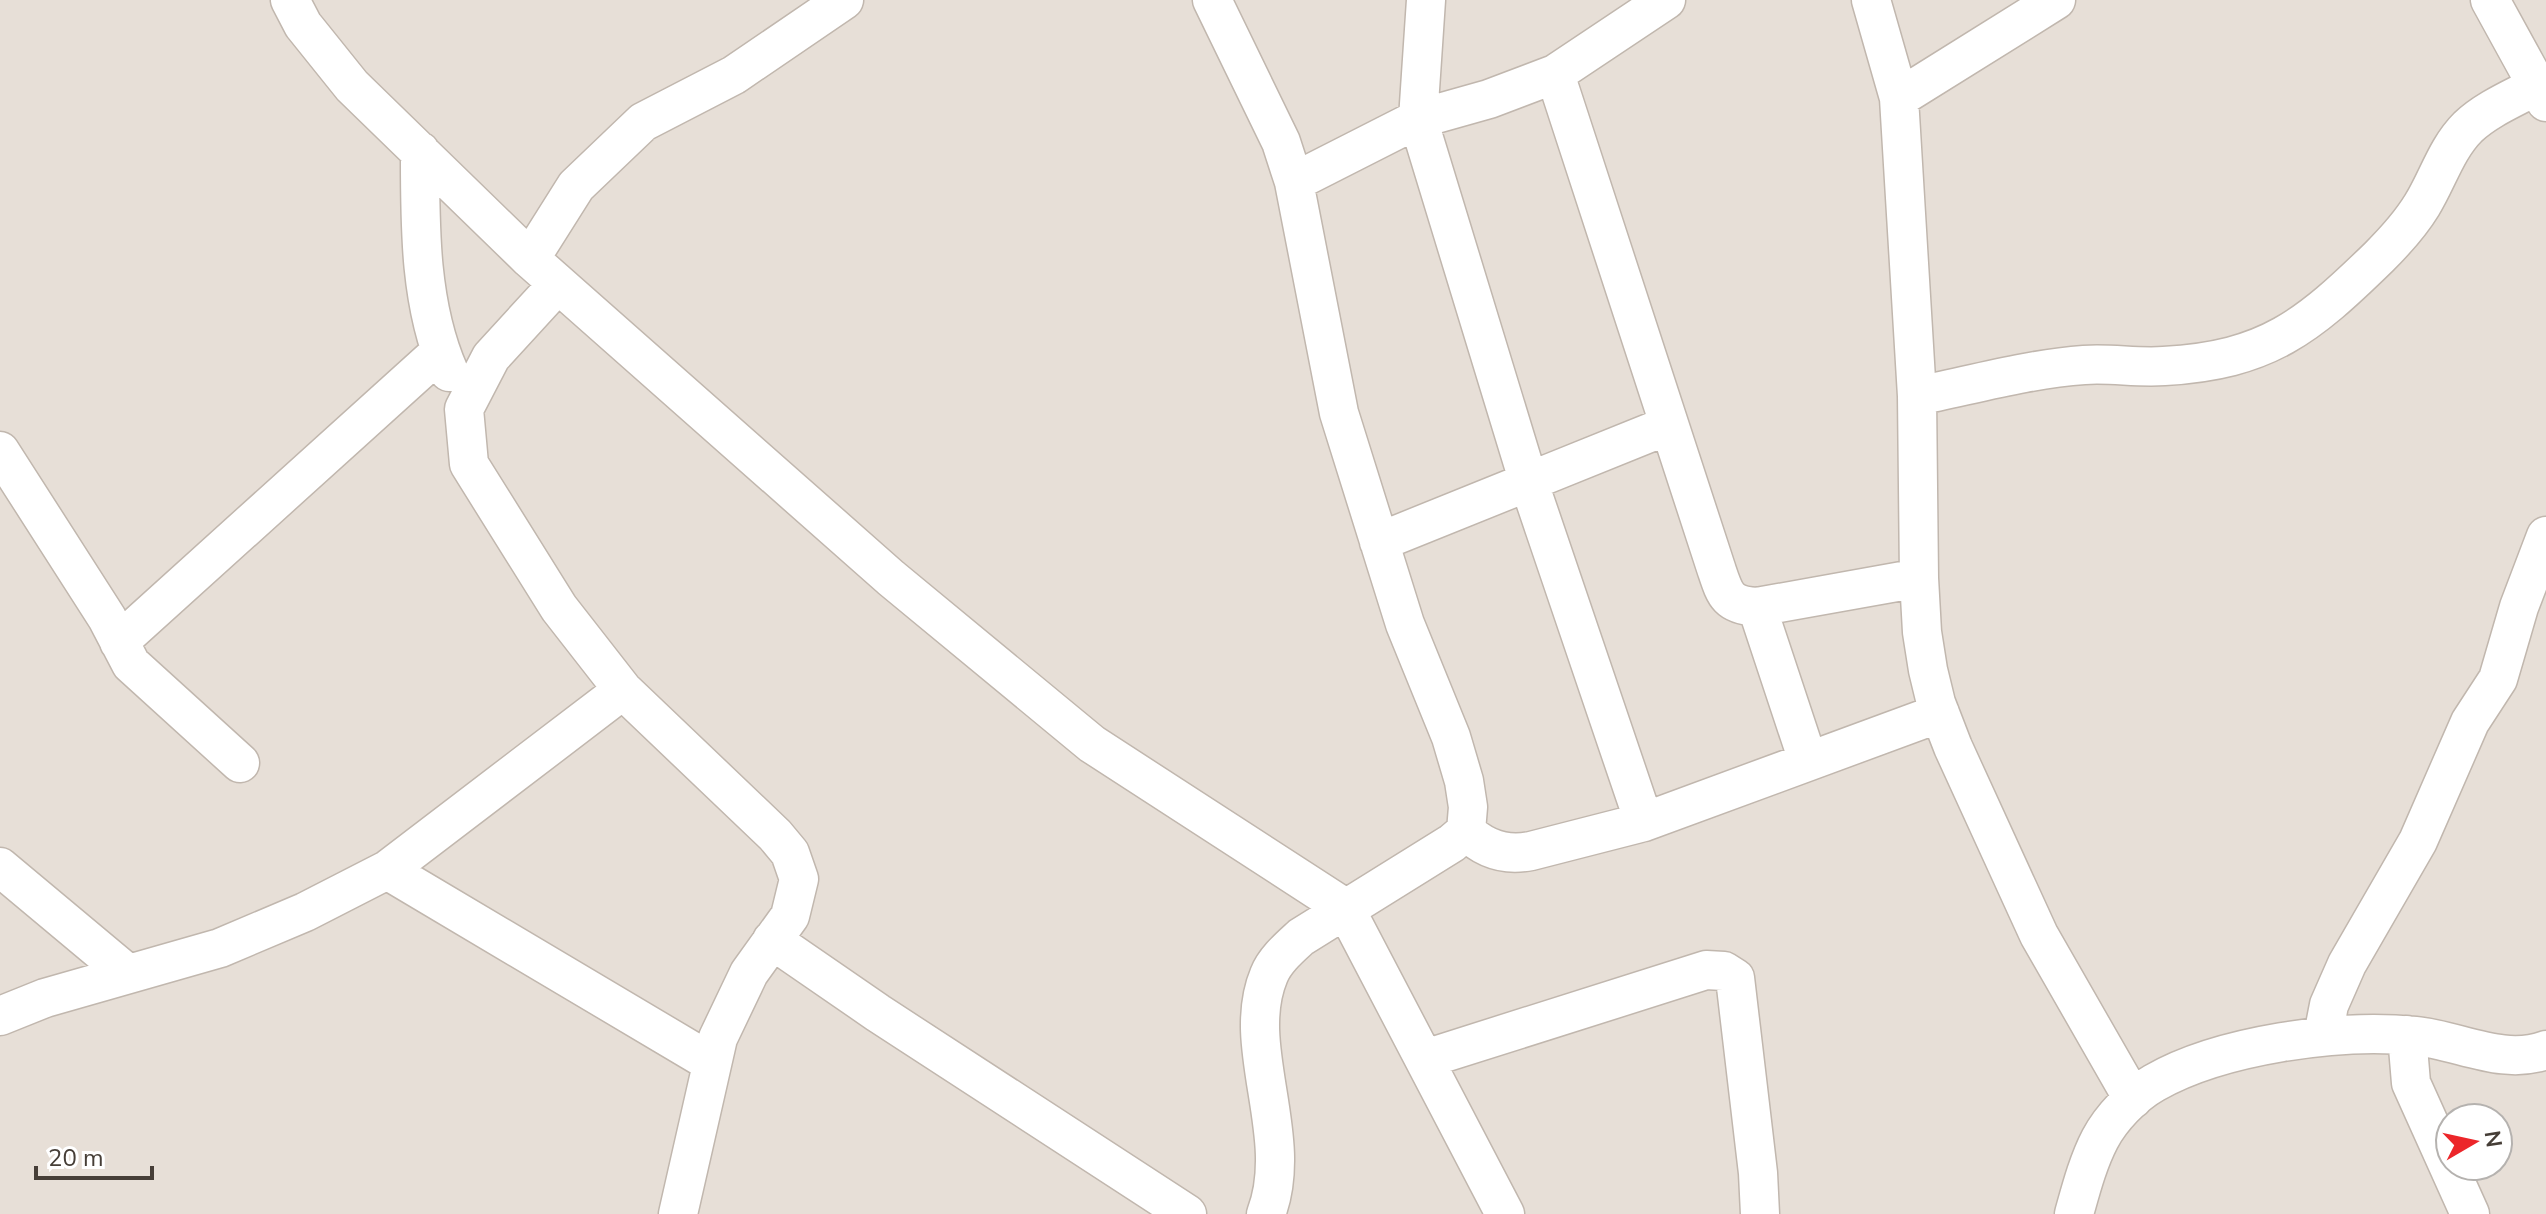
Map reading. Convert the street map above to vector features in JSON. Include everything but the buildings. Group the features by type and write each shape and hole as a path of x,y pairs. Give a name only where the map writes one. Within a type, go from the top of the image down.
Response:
{"street":[{"path":"290,0 303,25 352,86 557,285 891,578 1092,744 1345,908 1505,1214"},
{"path":"530,259 576,186 643,122 734,75 844,0"},
{"path":"1212,0 1281,142 1294,182 1339,413 1405,624 1451,737 1468,807 1466,831 1431,858 1301,937 1269,973 1261,1004 1261,1031 1277,1163 1266,1214"},
{"path":"1426,0 1418,119 1529,483 1644,822"},
{"path":"1294,182 1418,119 1489,99 1555,74 1666,0"},
{"path":"1871,0 1899,98 1917,396 1919,578 1928,670 1940,713 2039,935 2133,1099"},
{"path":"1899,98 2056,0"},
{"path":"1917,396 2063,367 2188,365 2221,360 2263,348 2323,309 2383,254 2422,206 2449,151 2468,127 2486,113 2541,94 2490,0"},
{"path":"1555,74 1724,590 1736,604 1757,607 1919,578"},
{"path":"420,151 420,239 440,352 464,409 469,464 559,608 623,690 775,835 790,853 799,879 790,916 749,973 718,1038 678,1214"},
{"path":"464,409 491,357 557,285"},
{"path":"119,642 440,352"},
{"path":"1379,542 1669,425"},
{"path":"0,451 107,618 131,664 240,763"},
{"path":"2323,1036 2329,1005 2347,964 2418,841 2470,722 2498,679 2519,607 2546,536"},
{"path":"1757,607 1808,761"},
{"path":"0,1016 45,998 220,948 305,912 387,870 623,690"},
{"path":"1466,831 1499,852 1519,854 1644,822 1940,713"},
{"path":"0,867 128,974"},
{"path":"387,870 712,1063"},
{"path":"772,940 878,1013 1187,1214"},
{"path":"1425,1059 1706,970 1724,971 1735,978 1760,1214"},
{"path":"2407,1035 2411,1083 2470,1214"},
{"path":"2074,1214 2100,1139 2133,1099 2152,1084 2179,1070 2214,1058 2295,1039 2323,1036 2407,1035 2502,1055 2532,1055 2546,1050"}],"shaded area":[{"path":"0,0 2546,0 2546,1214 0,1214"}]}
